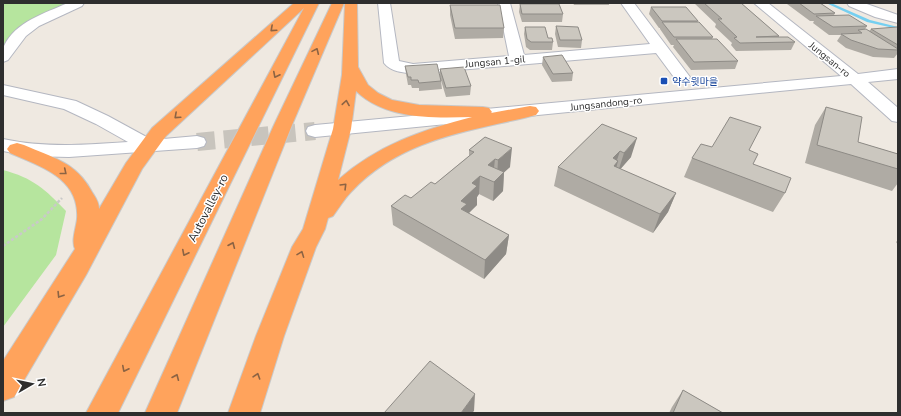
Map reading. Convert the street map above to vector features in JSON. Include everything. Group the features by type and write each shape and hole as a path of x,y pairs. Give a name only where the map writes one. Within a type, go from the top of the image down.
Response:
{"highway":[{"path":"3,387 77,268 133,168 159,132 302,3"},
{"name":"Autovalley-ro","path":"102,413 313,3"},
{"path":"161,413 283,125 338,3"},
{"path":"314,229 342,129 350,67 351,3"},
{"path":"350,67 363,88 373,97 385,103 434,111 522,112"},
{"path":"244,413 270,336 304,247 330,202 344,185 374,162 404,146 446,129 522,112"},
{"path":"10,147 64,170 78,185 88,204 88,219 86,242 77,268"}],"street":[{"path":"3,56 21,32 34,23 78,3"},
{"name":"Jungsan 1-gil","path":"384,3 392,63 399,67 413,69 660,48"},
{"path":"504,3 517,59"},
{"path":"627,3 682,77"},
{"name":"Jungsan-ro","path":"760,3 855,79 898,117"},
{"path":"858,3 880,14 898,19"},
{"name":"Jungsandong-ro","path":"315,131 522,112 898,74"},
{"path":"3,90 70,105 102,120 149,146"},
{"path":"10,147 52,152 197,142"}],"path":[{"path":"3,246 39,223 56,208 63,196"}],"green space":[{"path":"3,3 73,3 47,13 3,50"},
{"path":"3,170 23,177 38,185 52,196 66,211 56,255 3,327"}],"building":[{"path":"704,3 741,3 779,36 756,37 788,37 795,42 740,43 734,38 737,37 718,19 722,19"},
{"path":"799,3 820,3 835,13 814,14"},
{"path":"520,4 559,4 563,14 522,14"},
{"path":"450,5 500,5 504,28 455,28"},
{"path":"651,7 686,7 698,21 662,21"},
{"path":"849,15 867,26 833,27 816,16"},
{"path":"662,22 699,22 713,37 674,37"},
{"path":"556,26 578,27 582,40 560,40"},
{"path":"525,27 545,27 548,38 552,38 553,42 531,42 527,39"},
{"path":"897,27 898,45 871,29"},
{"path":"866,29 898,50 878,49 851,40 841,34 862,33 858,30"},
{"path":"676,39 717,39 738,61 694,62"},
{"path":"562,55 573,73 553,74 543,57"},
{"path":"437,64 441,81 419,83 418,80 411,80 411,77 408,77 405,66"},
{"path":"464,67 471,86 446,88 440,69"},
{"path":"826,107 862,117 858,142 898,154 898,169 817,145"},
{"path":"730,117 761,127 749,150 758,154 753,164 791,178 785,193 692,158 701,144 712,147"},
{"path":"602,124 637,138 624,153 620,151 613,158 618,161 614,166 676,193 660,214 558,167"},
{"path":"485,137 512,148 498,160 495,159 488,165 504,172 494,182 480,176 472,183 477,186 461,201 467,204 461,209 509,235 485,260 391,206 405,195 411,198 431,182 435,184 474,152 469,150"},
{"path":"430,361 475,394 461,413 384,413"},
{"path":"683,390 723,413 673,413"}],"waterway":[{"path":"828,3 869,21 898,28"}],"tunnel":[{"path":"197,142 315,131"}],"place":[{"name":"약수윗마을","path":"664,81"}]}
